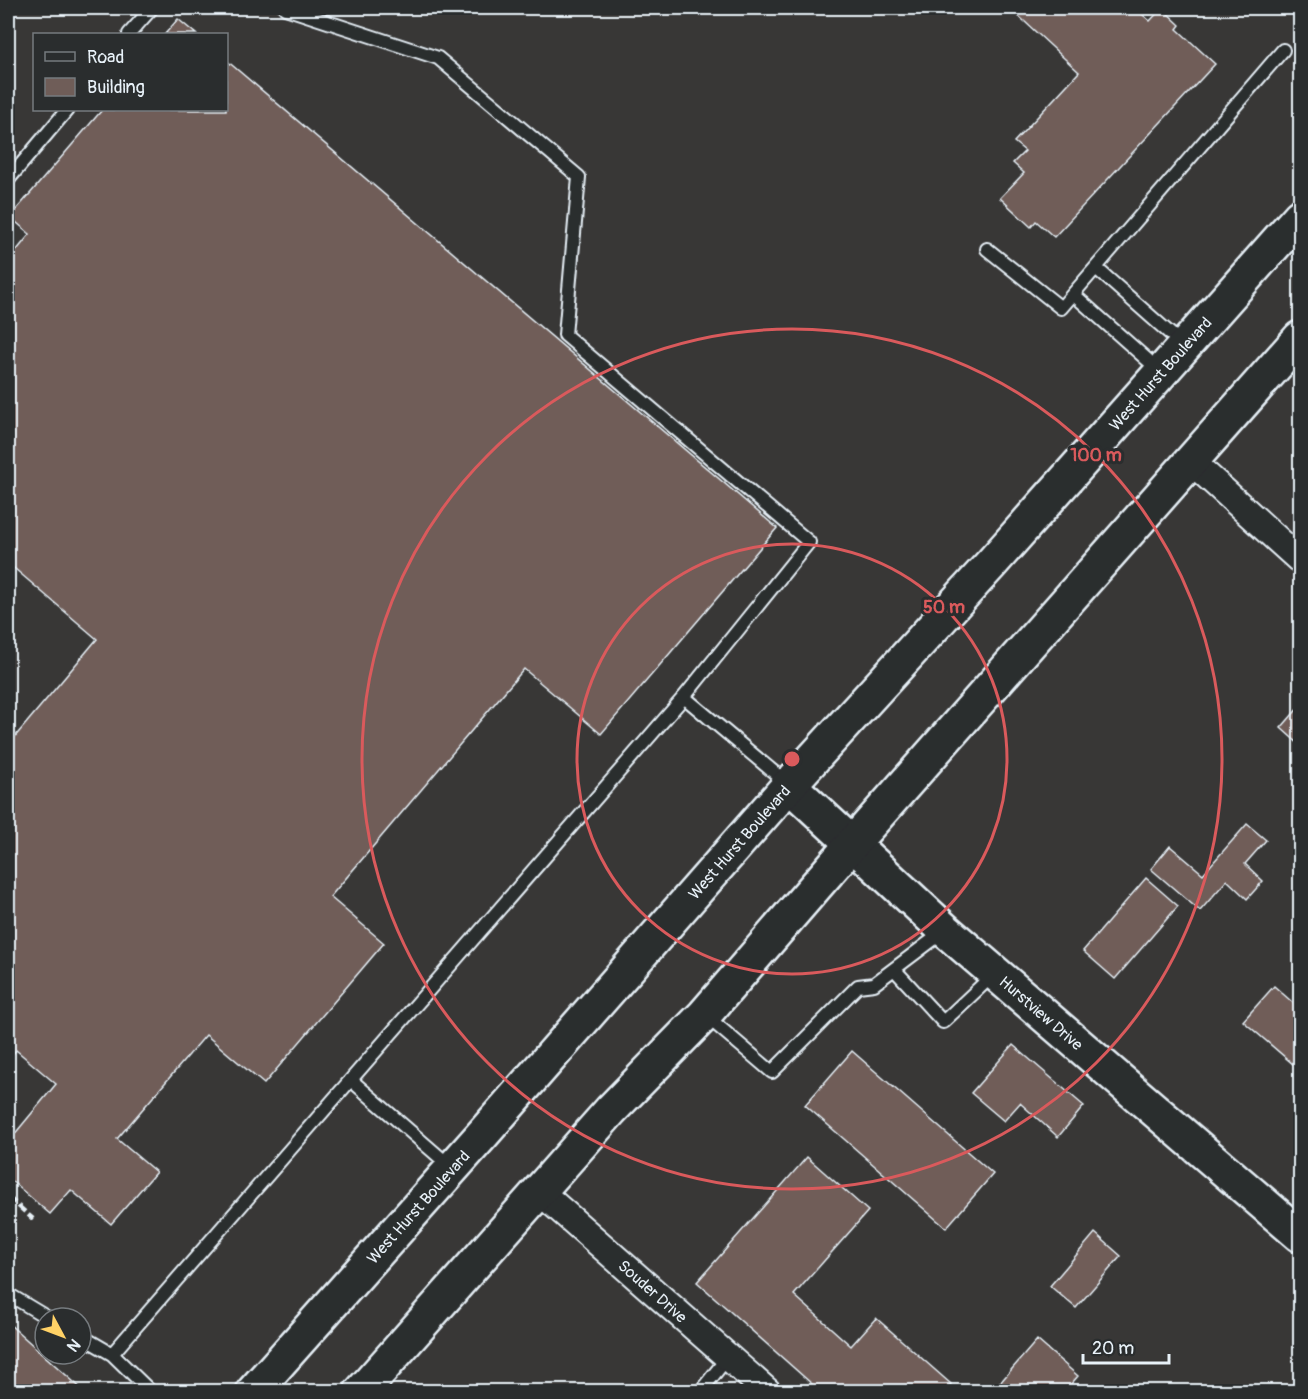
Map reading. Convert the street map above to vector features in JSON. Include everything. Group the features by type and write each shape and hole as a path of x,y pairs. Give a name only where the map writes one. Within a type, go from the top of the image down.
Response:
{"main road":[{"name":"West Hurst Boulevard","path":"253,1392 789,785 1300,216"},
{"path":"361,1392 538,1190 611,1110 704,1015 853,843 1300,338"},
{"name":"Hurstview Drive","path":"789,785 945,930 1300,1235"}],"street":[{"path":"1191,461 1300,560"},
{"name":"Souder Drive","path":"538,1190 768,1392"}],"lane":[{"path":"130,33 152,8"},
{"path":"112,1354 684,697 809,542 565,335 579,177 438,58 285,8"},
{"path":"987,249 1061,308 1282,50"},
{"path":"8,180 66,111"},
{"path":"1096,268 1185,346"},
{"path":"1073,294 1161,373"},
{"path":"684,697 789,785"},
{"path":"704,1015 772,1072 858,986 874,984 945,930"},
{"path":"894,969 943,1022 995,973"},
{"path":"351,1080 452,1168"},
{"path":"8,1294 33,1309"},
{"path":"93,1343 112,1354 151,1392"},
{"path":"700,1392 728,1357"}],"building":[{"path":"1010,8 1135,8 1150,21 1162,8 1180,25 1177,29 1215,64 1054,237 1036,221 1031,227 1000,198 1024,173 1013,163 1025,151 1014,142 1079,72"},
{"path":"178,19 195,33 166,33"},
{"path":"228,62 777,528 601,734 524,669 330,897 384,943 264,1084 206,1035 117,1139 156,1172 111,1224 71,1190 50,1214 8,1178 8,1142 56,1084 16,1050 8,1060 8,745 97,639 8,563 8,261 30,234 10,217 101,111 228,111"},
{"path":"1300,706 1300,745 1281,728"},
{"path":"1247,824 1266,840 1245,864 1263,881 1247,899 1227,880 1200,911 1151,869 1170,846 1203,874"},
{"path":"1146,878 1178,906 1115,979 1083,951"},
{"path":"1274,986 1300,1009 1300,1070 1243,1021"},
{"path":"1013,1045 1084,1106 1058,1137 1020,1103 1004,1121 971,1093"},
{"path":"852,1051 993,1174 946,1228 805,1105"},
{"path":"807,1157 868,1211 794,1295 851,1346 876,1318 951,1384 944,1392 821,1392 697,1282"},
{"path":"1095,1233 1121,1256 1076,1308 1050,1286"},
{"path":"8,1323 33,1345 33,1366 56,1366 85,1392 8,1392"},
{"path":"1037,1340 1078,1376 1064,1392 1008,1392 999,1384"}],"railway":[{"path":"8,1197 33,1219"}]}
